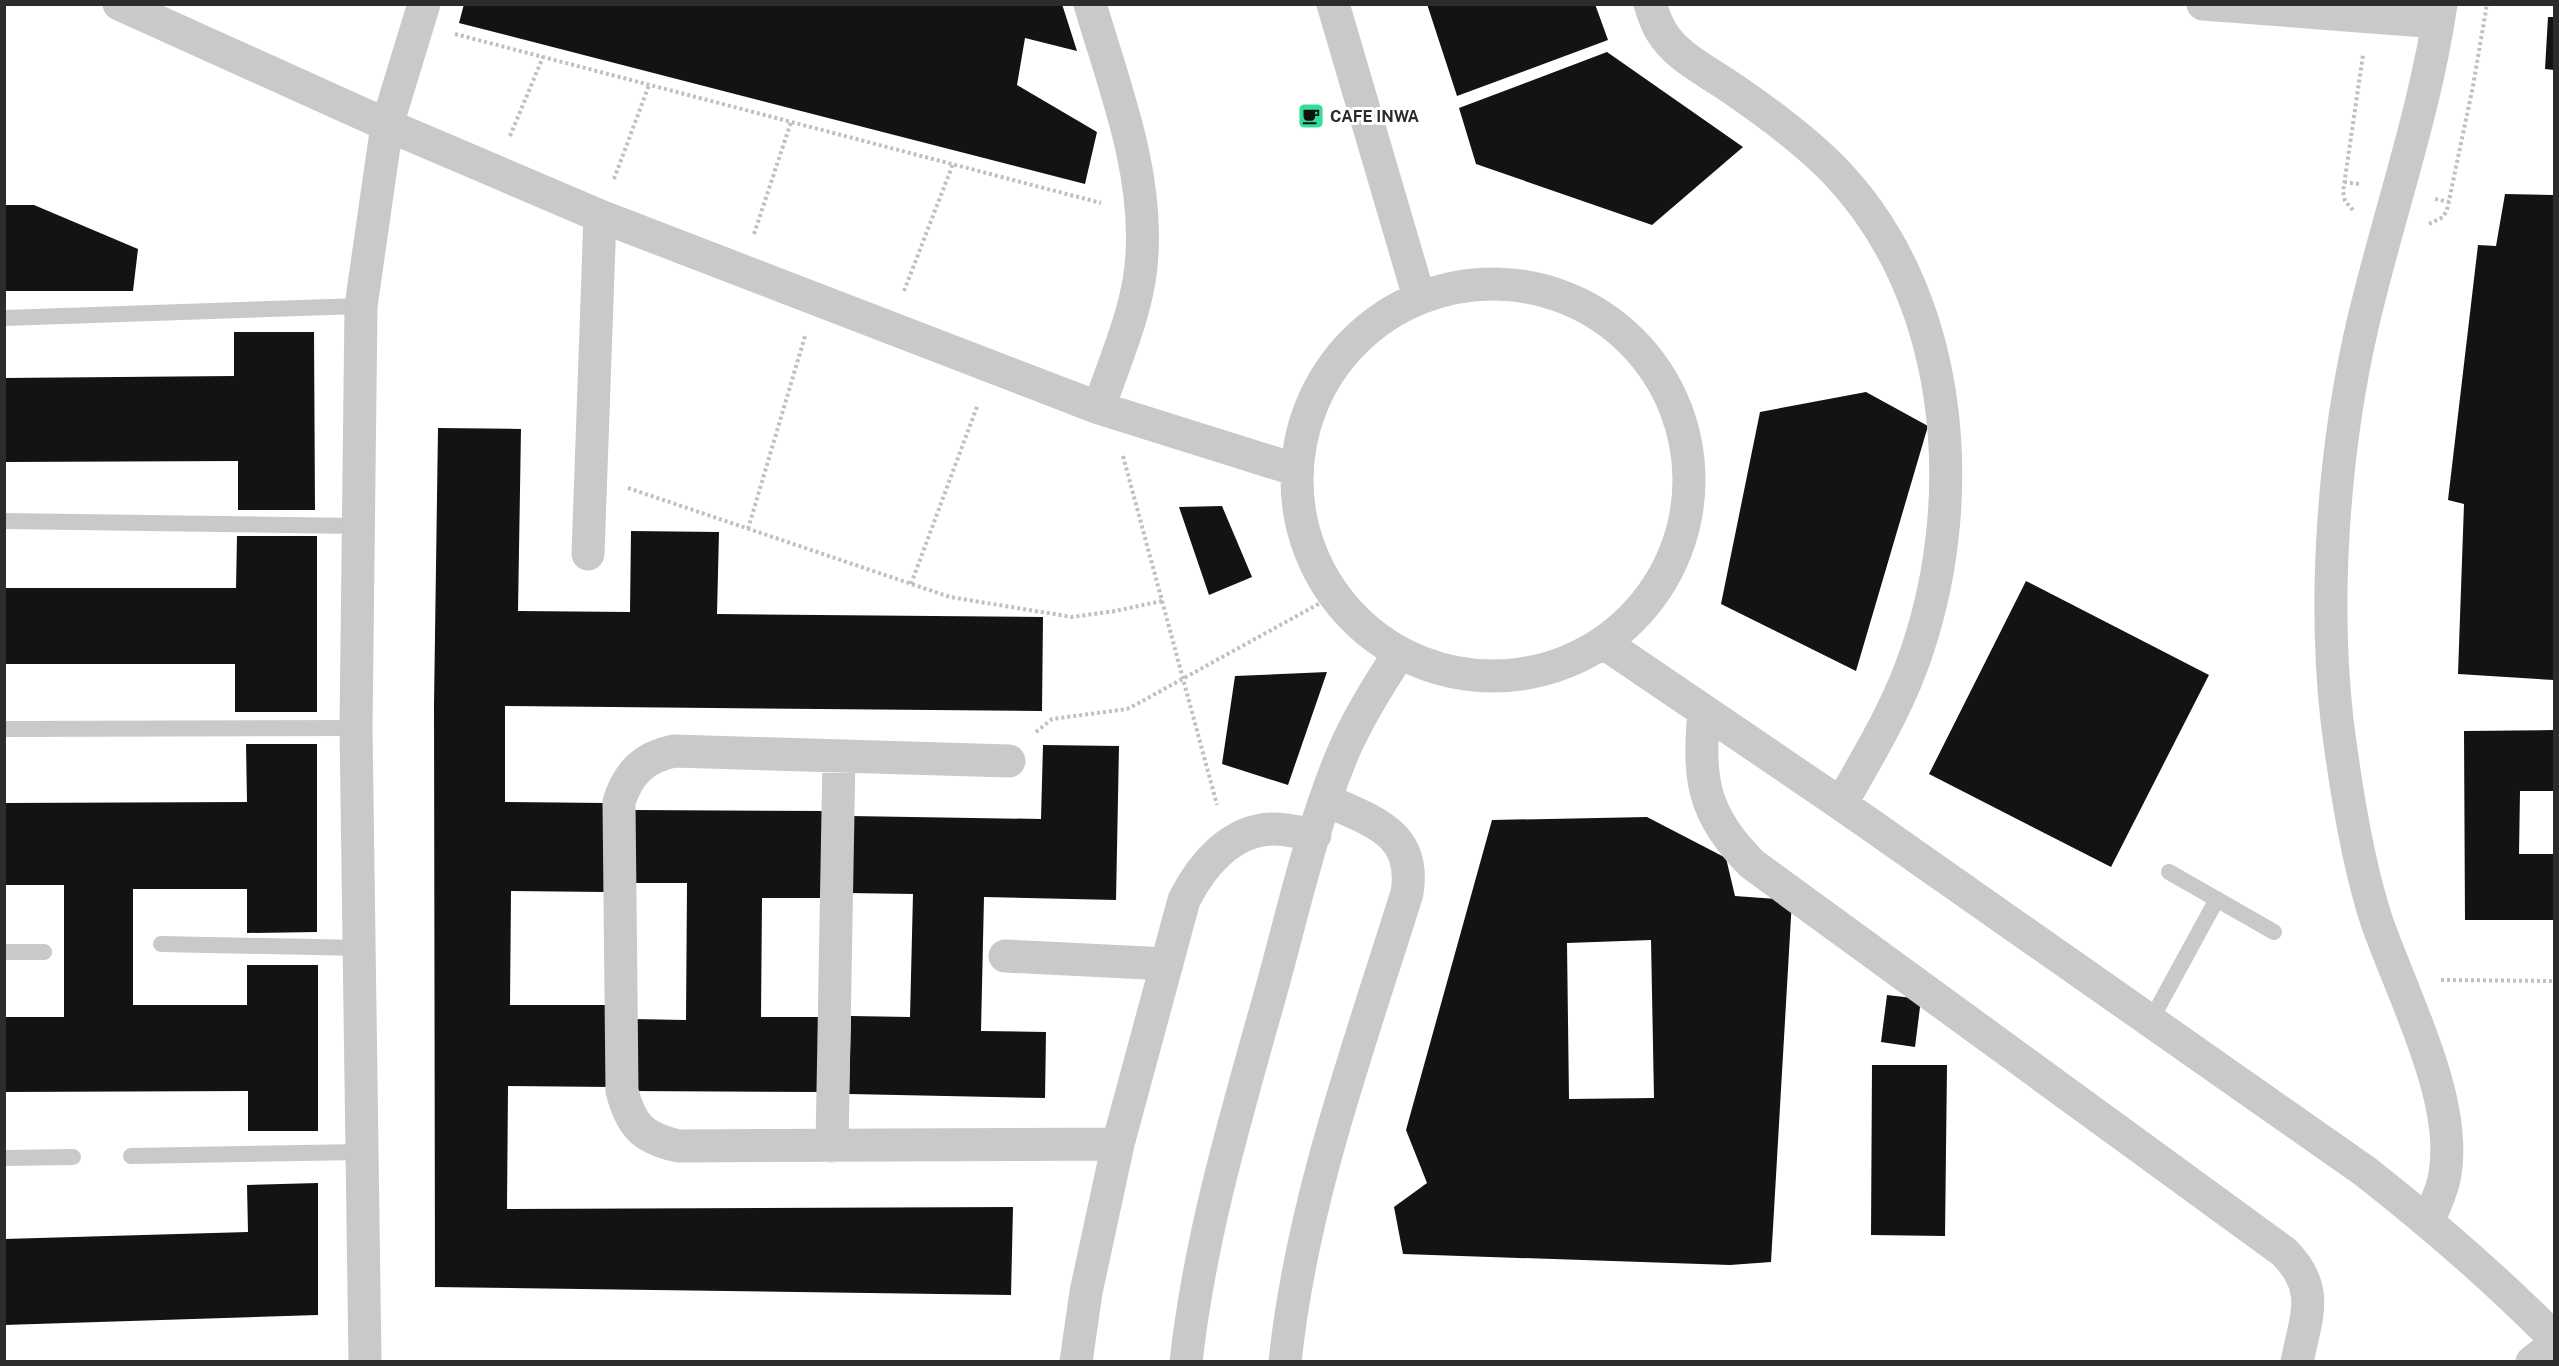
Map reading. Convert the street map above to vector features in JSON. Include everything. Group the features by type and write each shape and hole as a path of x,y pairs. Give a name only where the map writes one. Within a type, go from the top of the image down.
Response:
{"street":[{"path":"119,4 387,125 600,216 741,272 1105,410 1297,470"},
{"path":"1090,4 1134,151 1142,214 1142,256 1132,308 1105,410"},
{"path":"1333,4 1419,297"},
{"path":"1650,4 1661,32 1686,57 1790,130 1833,169 1858,199 1888,242 1911,290 1929,337 1946,444 1944,524 1933,592 1919,648 1897,704 1841,804"},
{"path":"2203,4 2368,18 2439,13 2429,69 2361,329 2342,441 2336,501 2333,576 2333,655 2337,717 2345,775 2376,920 2438,1086 2446,1126 2445,1175 2428,1221"},
{"path":"365,1362 361,1152 361,948 356,728 361,306 387,125 421,14"},
{"path":"588,554 600,216"},
{"path":"1482,283 1546,289 1604,316 1650,359 1681,416 1691,479 1681,542 1651,599 1605,643 1556,668 1503,678 1449,674 1398,654 1362,629 1333,596 1311,557 1299,514 1297,470 1304,426 1321,385 1347,348 1380,318 1419,297 1482,283"},
{"path":"1605,643 1841,804 2366,1172 2498,1281 2554,1338"},
{"path":"1186,1362 1204,1242 1221,1169 1315,835 1345,748 1366,705 1398,654"},
{"path":"1704,711 1701,749 1703,785 1714,818 1732,844 1752,864 2284,1252 2299,1266 2307,1284 2308,1307 2297,1362"},
{"path":"1009,761 674,751 661,754 638,767 629,777 619,802 622,1091 628,1112 640,1130 657,1141 678,1146 1118,1144"},
{"path":"832,1146 839,756"},
{"path":"1285,1362 1290,1314 1304,1239 1323,1164 1407,893 1409,878 1403,849 1394,836 1382,827 1326,800"},
{"path":"1076,1362 1086,1292 1118,1144 1184,900 1194,879 1209,860 1228,844 1250,834 1273,828 1315,835"},
{"path":"1005,956 1167,964"},
{"path":"2532,1362 2554,1345"}],"lane":[{"path":"4,318 361,306"},
{"path":"4,521 358,526"},
{"path":"4,729 356,728"},
{"path":"2169,872 2274,932"},
{"path":"2151,1020 2217,899"},
{"path":"161,944 361,948"},
{"path":"4,952 44,952"},
{"path":"132,1156 361,1152"},
{"path":"4,1158 73,1157"}],"path":[{"path":"2424,226 2434,223 2447,210 2473,86 2487,4"},
{"path":"421,14 543,57 1142,214"},
{"path":"2361,213 2351,209 2344,201 2344,182 2368,18"},
{"path":"495,171 543,57"},
{"path":"600,216 649,85"},
{"path":"741,272 792,122"},
{"path":"890,329 953,164"},
{"path":"2344,182 2360,184"},
{"path":"748,529 815,300"},
{"path":"911,584 992,367"},
{"path":"1105,410 1162,601 1228,844"},
{"path":"591,475 950,597 1072,616 1115,611 1162,601"},
{"path":"1009,761 1024,750 1035,733 1052,719 1127,709 1333,596"},
{"path":"2398,979 2554,981"}],"building":[{"path":"464,4 1062,4 1077,51 1025,38 1017,85 1097,132 1085,184 459,23"},
{"path":"1427,4 1595,4 1608,40 1457,96"},
{"path":"2548,17 2554,17 2554,70 2545,69"},
{"path":"1607,52 1743,147 1652,225 1476,164 1459,108"},
{"path":"2505,194 2554,195 2554,680 2458,674 2464,504 2448,500 2478,245 2496,246"},
{"path":"4,205 34,205 138,249 133,291 4,291"},
{"path":"234,332 314,332 315,510 238,510 238,461 4,462 4,378 234,376"},
{"path":"1866,392 1928,426 1856,671 1721,604 1760,412"},
{"path":"438,428 521,429 518,611 630,612 631,531 719,532 717,614 1043,617 1042,711 505,706 505,802 605,803 604,892 511,891 510,1005 614,1005 612,1087 508,1086 507,1209 1013,1207 1011,1295 435,1287 434,705"},
{"path":"1222,506 1252,577 1209,595 1179,507"},
{"path":"237,536 317,536 317,712 235,712 235,664 4,664 4,588 236,588"},
{"path":"2026,581 2209,675 2111,867 1929,774"},
{"path":"1327,672 1288,785 1222,764 1235,676"},
{"path":"2554,730 2554,791 2520,791 2519,854 2554,854 2554,920 2465,920 2464,731"},
{"path":"246,744 317,744 317,932 247,933 247,889 133,889 133,1005 247,1005 247,965 318,965 318,1131 248,1131 248,1091 5,1092 5,1017 64,1017 64,885 5,885 5,803 247,802"},
{"path":"1043,745 1119,746 1116,900 984,897 981,1031 1046,1032 1045,1098 849,1094 851,1016 910,1017 913,894 849,893 850,816 1041,819"},
{"path":"631,810 825,811 824,898 762,898 761,1017 821,1017 821,1092 631,1091 632,1019 686,1020 687,883 630,883"},
{"path":"1647,817 1726,858 1735,896 1792,900 1771,1262 1730,1265 1403,1254 1394,1207 1427,1183 1406,1130 1492,820","holes":["1651,940 1654,1098 1569,1099 1567,943"]},
{"path":"1887,995 1921,999 1915,1047 1881,1042"},
{"path":"1872,1065 1947,1065 1945,1236 1871,1235"},
{"path":"318,1183 318,1315 4,1325 4,1239 248,1232 247,1185"}],"place":[{"name":"CAFE INWA","path":"1311,116"}]}
